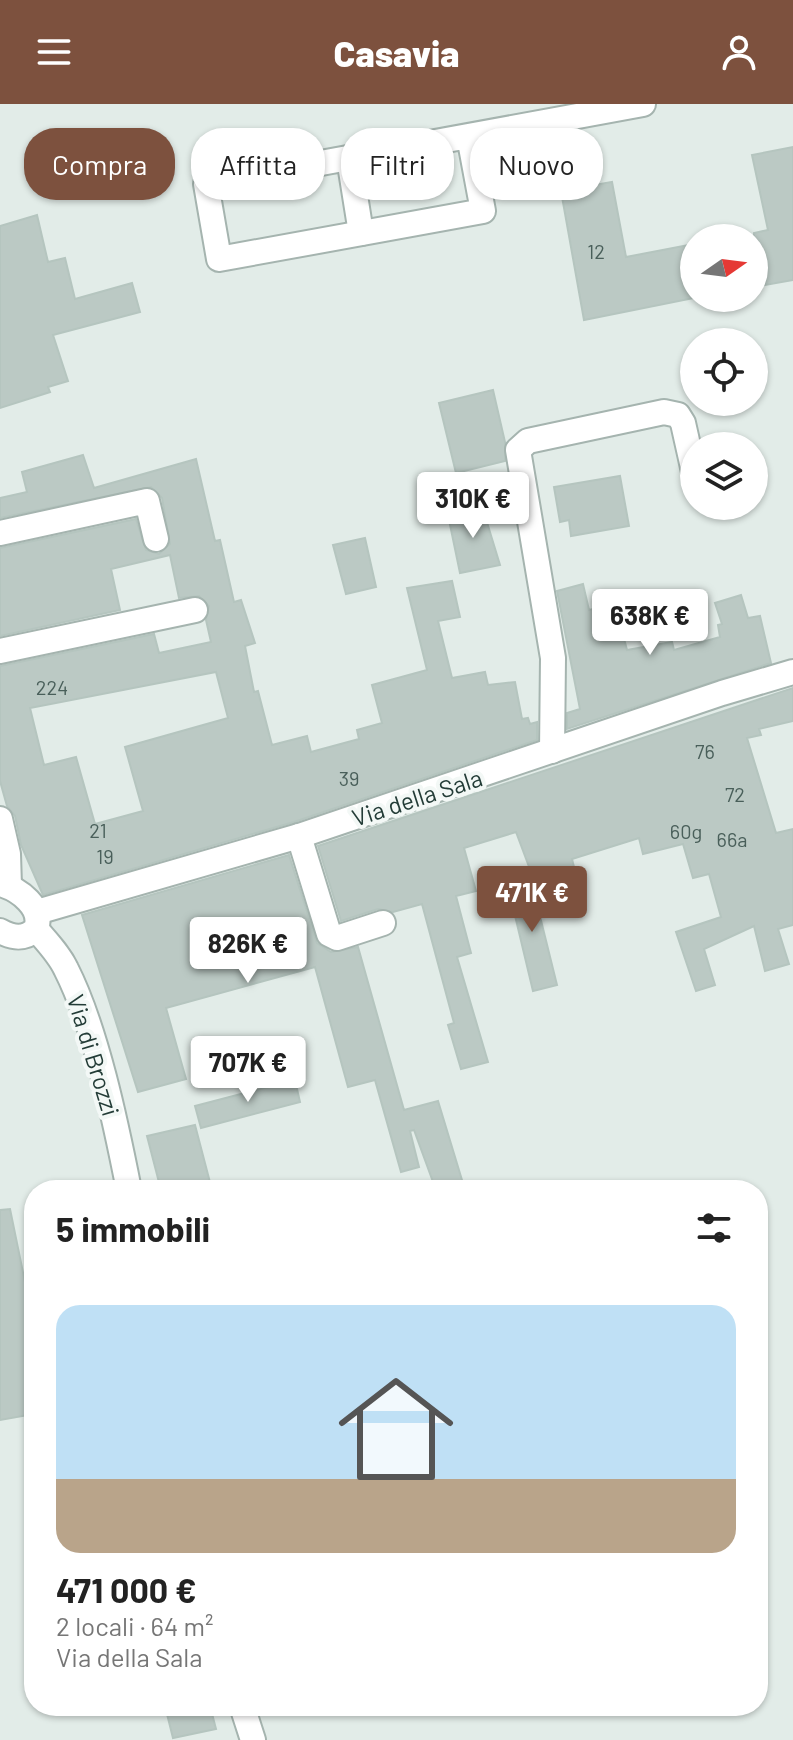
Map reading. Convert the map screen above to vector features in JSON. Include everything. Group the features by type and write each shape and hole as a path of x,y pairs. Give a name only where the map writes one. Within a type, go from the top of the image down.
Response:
{"street":[{"path":"454,139 643,104"},
{"path":"341,159 206,184 219,259 483,211 469,136"},
{"path":"356,200 361,233"},
{"path":"552,751 553,658 518,450 528,441 664,412 678,415 685,432"},
{"path":"0,533 147,501 156,539"},
{"path":"0,651 195,610"},
{"name":"Via della Sala","path":"37,920 793,672"},
{"name":"Via di Brozzi","path":"0,819 8,854 5,885 37,920 75,988 109,1102 127,1180"},
{"path":"299,836 329,934 337,938 383,923"},
{"path":"0,931 17,938 37,920"},
{"path":"245,1716 253,1740"}],"building":[{"path":"793,147 793,280 768,284 768,224 752,155"},
{"path":"612,182 626,257 680,247 680,301 584,320 563,200 603,200 603,184"},
{"path":"37,215 48,262 65,258 75,299 132,283 140,312 53,335 68,381 48,387 50,392 0,408 0,226"},
{"path":"493,390 505,442 505,461 456,473 439,403"},
{"path":"83,455 94,488 196,459 215,541 220,540 234,602 241,600 255,643 245,646 254,692 258,691 272,745 307,736 311,752 359,739 357,730 382,723 372,685 427,670 407,588 452,581 460,617 438,621 452,678 485,672 488,685 515,682 522,719 528,718 530,724 537,722 537,740 294,822 43,895 21,845 15,816 7,806 0,781 0,666 154,634 159,653 211,642 206,620 209,606 199,596 179,598 170,555 111,569 120,610 0,636 0,548 136,519 146,550 159,554 170,544 162,498 151,487 0,518 0,498 27,492 22,472","holes":["216,672 228,718 125,747 143,811 95,824 76,757 44,765 30,708"]},
{"path":"620,476 629,526 571,536 569,520 560,522 554,487"},
{"path":"482,506 500,565 460,573 448,515"},
{"path":"365,538 376,587 346,594 333,545"},
{"path":"583,584 589,610 615,604 627,650 672,642 674,650 720,637 718,625 722,624 715,603 741,595 748,618 760,616 771,663 567,729 567,713 580,709 557,591"},
{"path":"793,688 793,721 759,729 761,735 747,738 776,833 793,829 793,925 778,929 789,964 765,971 754,926 704,949 715,985 696,991 676,932 721,917 709,874 693,878 683,844 643,854 639,838 572,859 574,867 534,880 516,832 464,848 476,891 456,896 471,953 457,957 488,1062 461,1069 448,1025 454,1023 422,904 393,912 378,909 341,921 318,846"},
{"path":"289,855 317,943 331,952 358,947 404,1110 438,1101 462,1180 432,1180 414,1130 410,1131 419,1167 401,1172 375,1080 348,1087 315,967 166,1008 186,1079 138,1092 82,915"},
{"path":"530,876 557,985 533,991 507,882"},
{"path":"295,1080 300,1102 201,1128 195,1106"},
{"path":"195,1125 209,1180 158,1180 147,1136"},
{"path":"10,1209 24,1277 24,1416 0,1420 0,1210"},
{"path":"168,1716 213,1716 216,1729 173,1738"}]}
